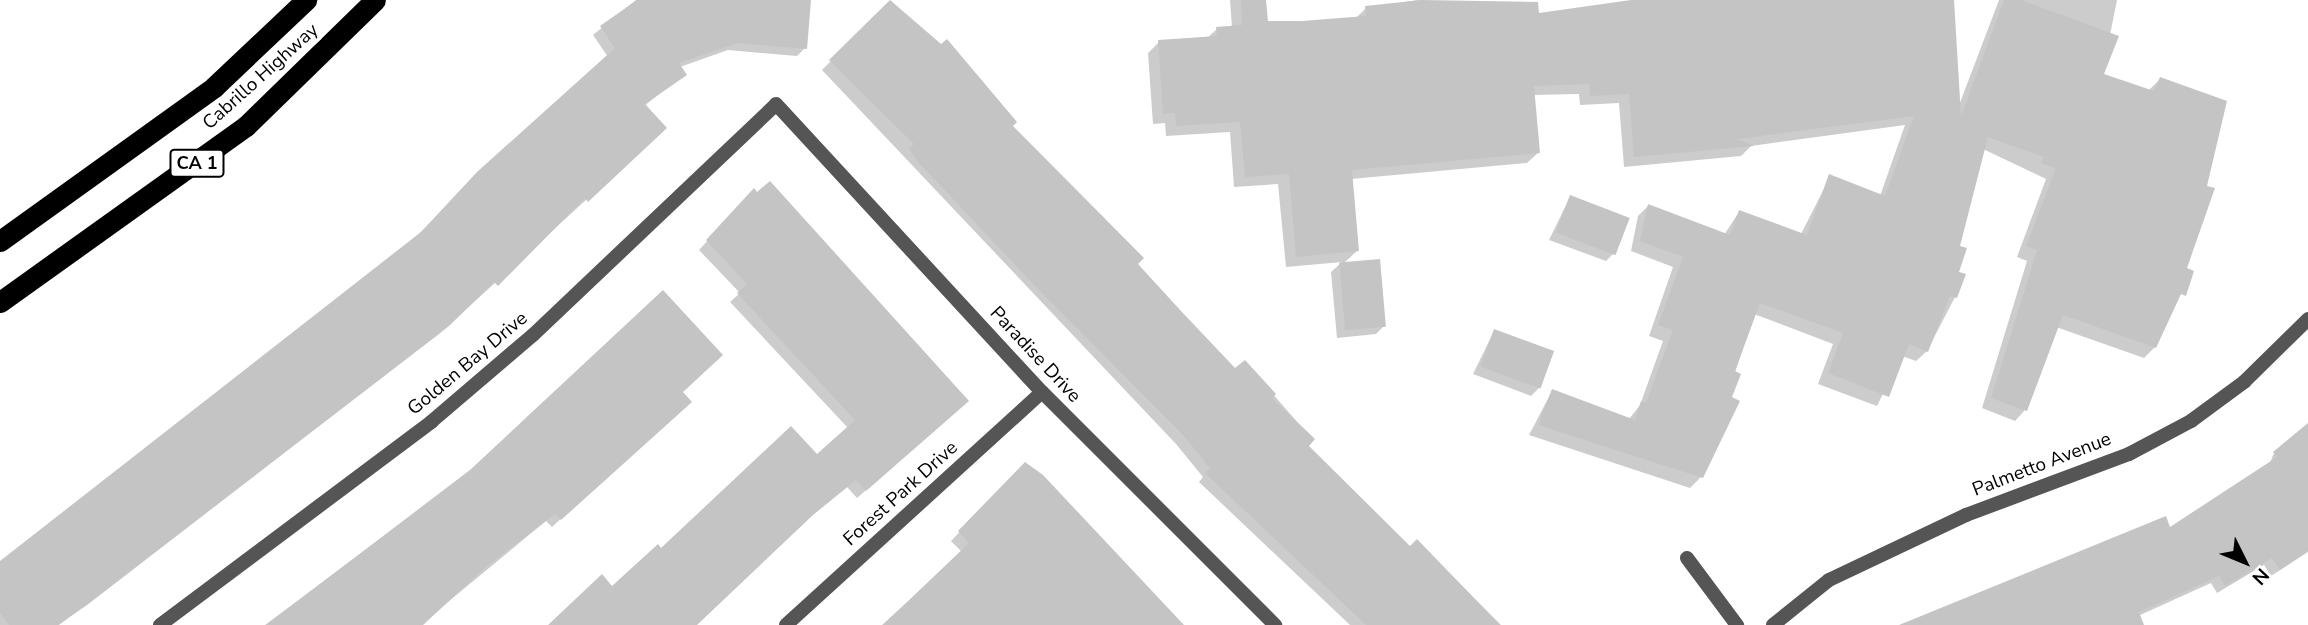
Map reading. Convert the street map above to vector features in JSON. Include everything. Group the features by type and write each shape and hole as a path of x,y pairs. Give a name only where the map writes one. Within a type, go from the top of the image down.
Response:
{"highway":[{"name":"Cabrillo Highway","path":"0,241 214,87 306,0"},
{"name":"Cabrillo Highway","path":"0,302 246,126 375,0"}],"street":[{"name":"Paradise Drive","path":"776,104 1042,392 1275,625"},
{"name":"Golden Bay Drive","path":"160,625 431,422 776,104"},
{"name":"Palmetto Avenue","path":"1773,625 1842,574 1966,514 2129,454 2191,421 2244,382 2308,319"},
{"name":"Forest Park Drive","path":"786,625 1042,392"},
{"path":"1687,558 1737,625"}],"building":[{"path":"637,0 811,0 807,49 738,43 679,63 687,75 645,104 667,128 588,202 585,198 498,286 494,282 449,326 87,605 58,625 9,625 0,613 0,561 421,232 477,172 615,48 600,26"},
{"path":"890,0 941,44 947,39 1017,122 1013,126 1144,258 1138,264 1181,311 1235,368 1245,360 1276,394 1272,398 1315,439 1309,446 1410,546 1417,539 1500,625 1366,625 1205,473 1210,468 1184,436 1035,286 919,163 909,149 914,144 829,60"},
{"path":"1241,0 1266,0 1268,21 1302,21 1366,16 1365,6 1422,0 1538,2 1539,13 1631,0 1954,0 1961,116 2004,0 2021,0 2119,36 2104,74 2154,91 2160,77 2227,101 2207,186 2215,188 2187,268 2194,271 2186,296 2181,294 2156,348 2063,315 2027,411 1991,398 2037,250 2026,246 2056,168 2041,163 2044,157 1988,137 1960,246 1967,248 1959,272 1966,274 1957,298 1950,296 1928,352 1909,344 1889,397 1828,373 1843,333 1760,303 1735,371 1741,374 1732,397 1740,401 1703,478 1538,425 1552,389 1635,420 1641,401 1646,403 1673,330 1658,325 1683,257 1640,241 1648,204 1730,235 1739,210 1807,235 1829,174 1885,196 1914,116 1738,139 1754,146 1634,157 1629,94 1590,96 1589,84 1534,86 1540,153 1352,170 1359,251 1296,257 1289,174 1245,177 1240,122 1176,126 1175,113 1163,114 1158,40 1217,36 1216,27 1242,25"},
{"path":"770,181 969,401 866,491 856,480 813,515 697,625 548,625 602,574 612,586 658,544 661,548 791,426 817,454 855,420 737,293 747,284 706,240 754,188 757,192"},
{"path":"1570,195 1630,218 1615,255 1556,232"},
{"path":"1380,259 1386,327 1345,330 1339,263"},
{"path":"663,290 723,355 683,392 692,402 561,520 555,514 487,566 423,625 266,625 470,470"},
{"path":"1494,329 1554,351 1540,388 1480,367"},
{"path":"2308,423 2308,551 2280,570 2272,558 2225,586 2219,576 2139,612 2144,625 1899,625 2166,516 2170,527 2277,457 2273,452"},
{"path":"1025,462 1043,475 1184,625 883,625 969,543 958,531"}]}
